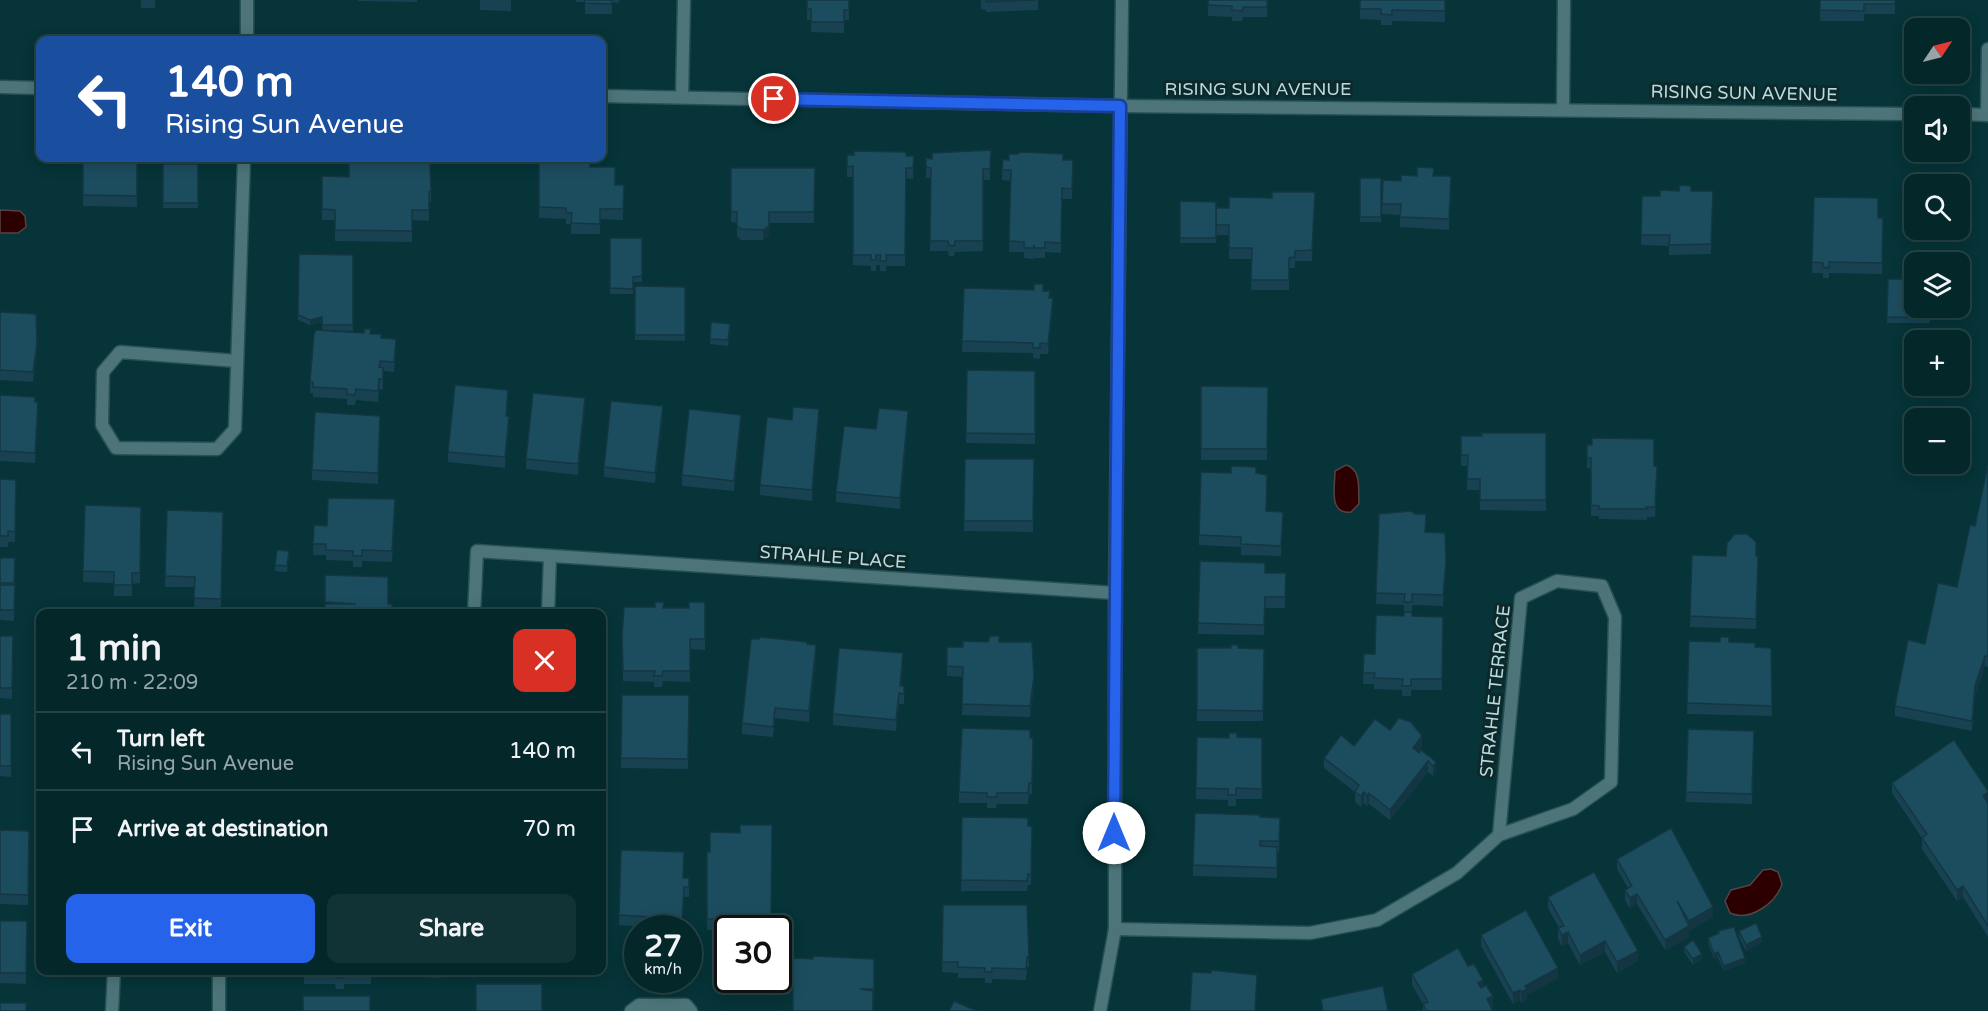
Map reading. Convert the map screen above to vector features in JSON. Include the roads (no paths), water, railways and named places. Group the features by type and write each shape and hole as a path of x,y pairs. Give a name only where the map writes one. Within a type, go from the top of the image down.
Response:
{"street":[{"path":"247,0 247,36"},
{"path":"682,97 684,0"},
{"path":"1100,1011 1114,929 1114,593 1122,0"},
{"path":"1563,109 1564,0"},
{"path":"1970,114 1987,115 1988,49"},
{"path":"0,87 36,88"},
{"name":"RISING SUN AVENUE","path":"606,96 1120,106 1904,114"},
{"path":"237,362 120,352 103,372 102,425 116,448 217,449 235,429 244,162"},
{"name":"STRAHLE PLACE","path":"474,609 477,551 1114,593"},
{"path":"548,609 550,556"},
{"name":"STRAHLE TERRACE","path":"1114,929 1310,933 1377,920 1457,873 1499,836 1572,809 1611,782 1615,617 1602,586 1557,581 1521,598 1499,836"},
{"path":"112,1011 114,975"},
{"path":"219,975 219,1011"},
{"path":"631,1011 639,1005 686,1005 691,1011"}]}
